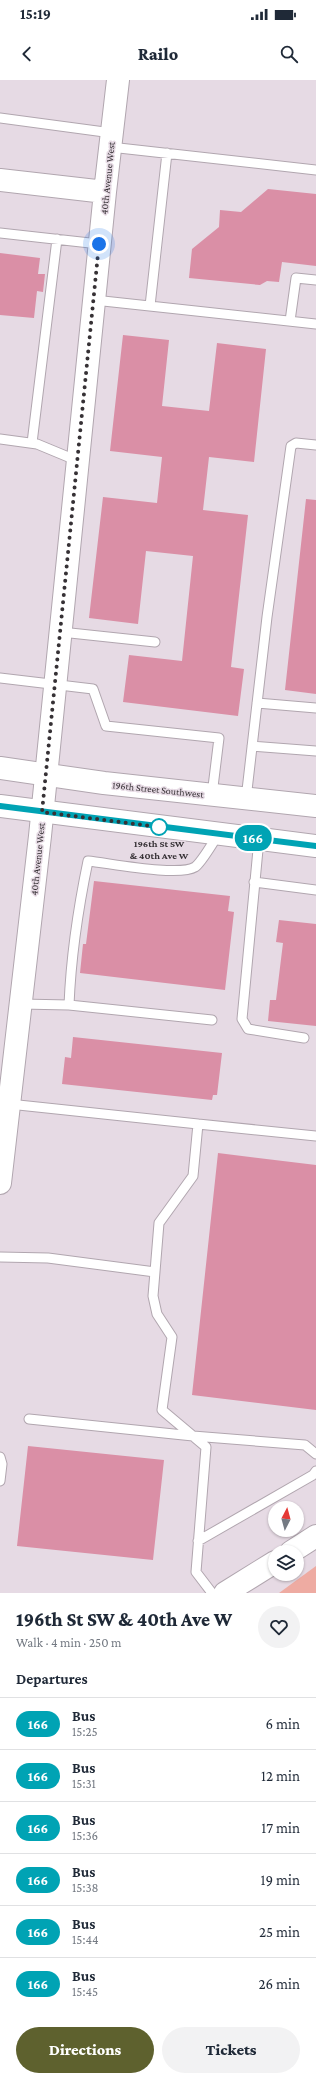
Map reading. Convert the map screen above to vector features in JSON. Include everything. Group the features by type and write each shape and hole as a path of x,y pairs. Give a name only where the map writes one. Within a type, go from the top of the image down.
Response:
{"street":[{"name":"40th Avenue West","path":"0,1183 3,1125 9,1104 21,1004 56,684 99,244 118,80"},
{"path":"0,180 105,192"},
{"name":"196th Street Southwest","path":"0,768 212,795 316,806"},
{"path":"0,806 218,835 316,846"},
{"path":"302,1545 316,1536"},
{"path":"225,1593 268,1566"}],"lane":[{"path":"0,118 111,140 167,153 316,170"},
{"path":"150,306 167,153"},
{"path":"0,233 99,244"},
{"path":"32,443 57,239"},
{"path":"290,321 296,278 316,280"},
{"path":"94,300 316,324"},
{"path":"0,439 32,443 78,461"},
{"path":"246,799 267,617 291,446 296,444 316,445"},
{"path":"61,632 155,642"},
{"path":"0,678 93,689 106,726 219,738 212,795"},
{"path":"257,703 316,708"},
{"path":"252,746 316,752"},
{"path":"69,1005 74,941 88,861 146,868 181,870 195,867 218,835"},
{"path":"259,839 242,1019 248,1029 304,1038"},
{"path":"254,882 316,890"},
{"path":"21,1004 69,1005 212,1020"},
{"path":"9,1104 316,1136"},
{"path":"198,1124 193,1176 159,1223 153,1296 157,1314 172,1337 162,1410 206,1447 196,1572 212,1593"},
{"path":"0,1257 48,1258 155,1272"},
{"path":"29,1419 193,1436 305,1444 316,1454"},
{"path":"0,1457 2,1464 0,1481"},
{"path":"198,1541 313,1475 316,1471"}],"shaded area":[{"path":"316,1566 316,1593 279,1593 295,1581 304,1581 304,1575"}],"building":[{"path":"268,189 316,194 316,266 282,262 279,282 267,281 260,285 189,278 192,249 219,227 220,210 241,212"},
{"path":"0,253 40,258 38,274 45,274 43,292 37,291 34,318 0,315"},
{"path":"123,335 169,340 162,406 209,411 217,343 266,349 254,462 209,457 203,510 248,515 231,667 244,669 238,716 123,702 129,655 182,661 193,556 146,551 138,624 89,618 103,497 157,503 162,457 110,451"},
{"path":"306,499 316,500 316,694 285,690"},
{"path":"94,881 230,896 228,911 234,912 225,990 80,973 83,944 86,944"},
{"path":"279,920 316,924 316,1026 268,1021 270,1000 276,1000 283,943 276,942"},
{"path":"73,1037 222,1053 217,1095 213,1095 212,1100 62,1084 65,1057 71,1058"},
{"path":"218,1153 316,1165 316,1410 192,1395"},
{"path":"28,1446 164,1460 153,1560 17,1546"}],"bus line":[{"name":"166","path":"0,806 218,835 316,846"}],"place":[{"name":"196th St SW & 40th Ave W","path":"159,827"}],"route":[{"path":"99,244 42,812 159,827"}]}
